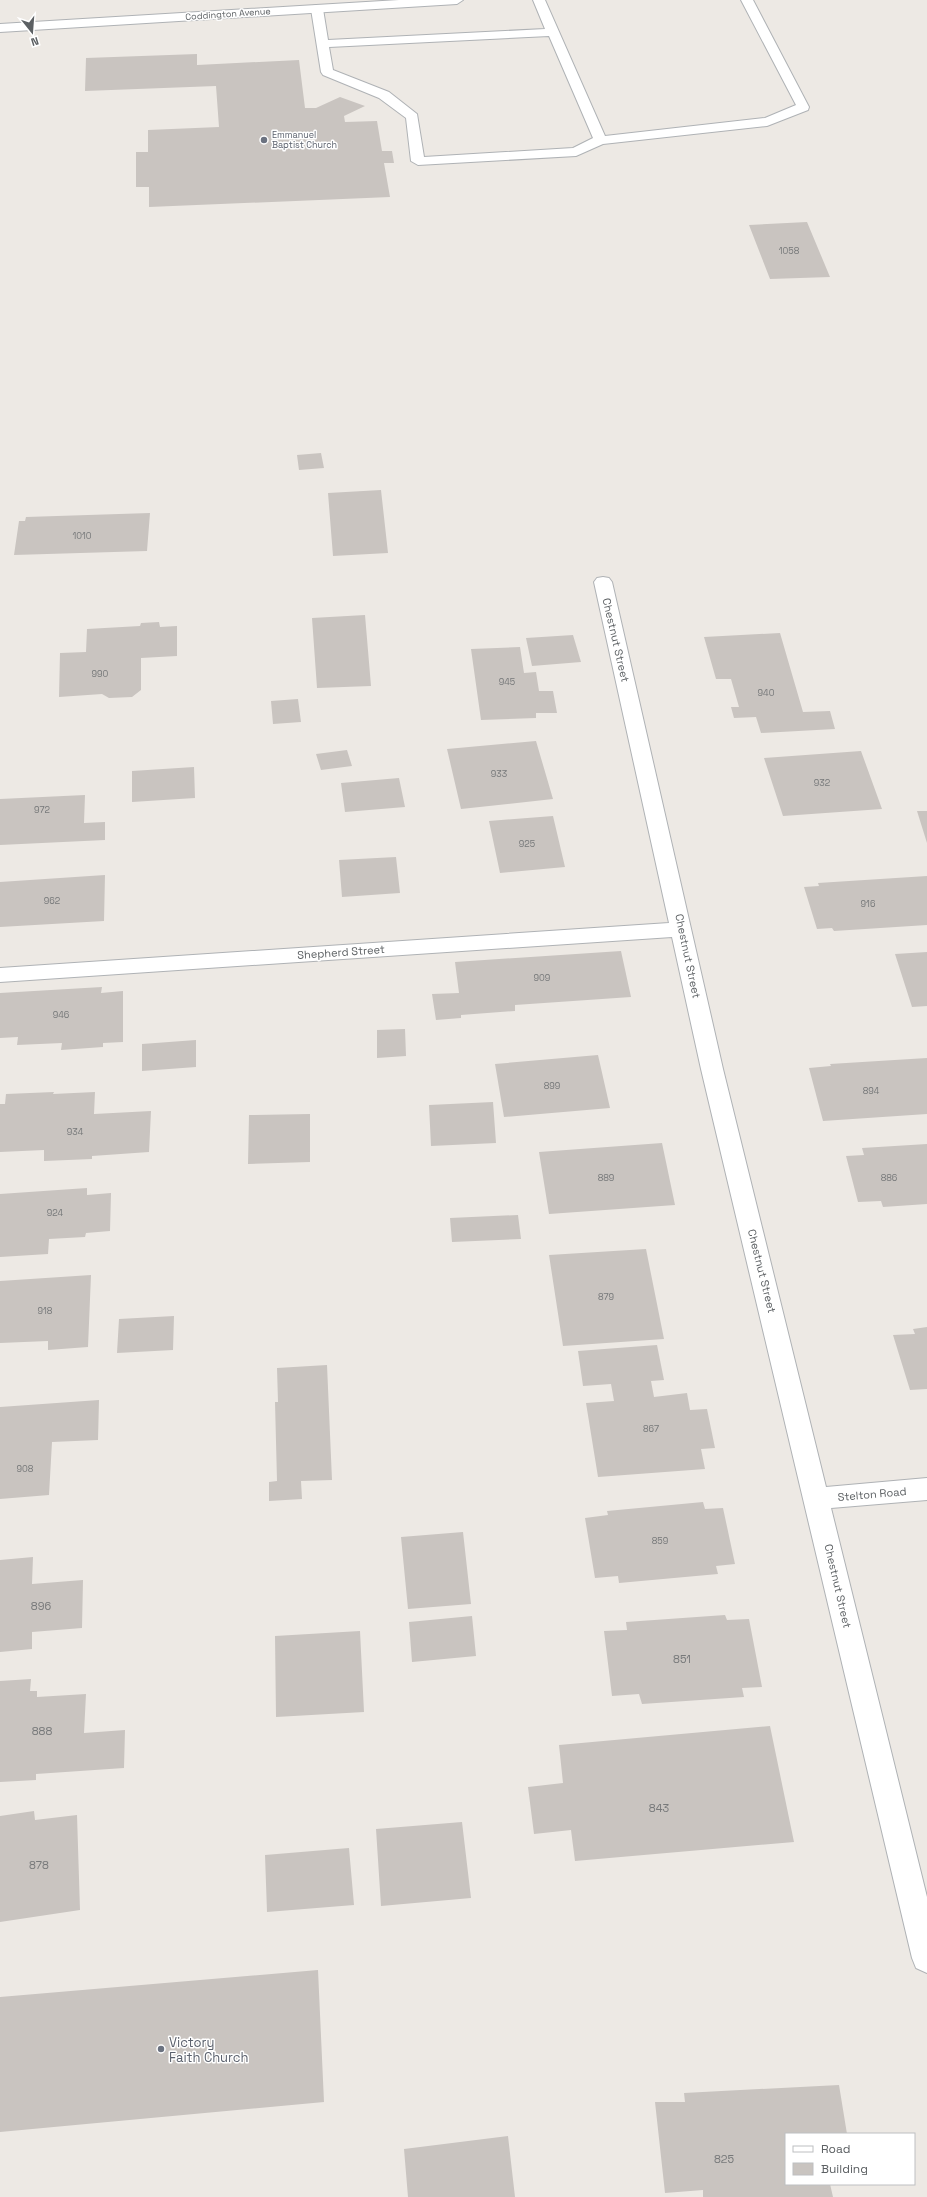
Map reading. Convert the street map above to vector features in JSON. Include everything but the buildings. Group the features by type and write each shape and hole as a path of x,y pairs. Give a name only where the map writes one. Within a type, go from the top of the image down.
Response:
{"street":[{"name":"Coddington Avenue","path":"0,28 457,0"},
{"path":"539,0 600,140"},
{"path":"317,9 327,72 384,95 412,118 418,161 576,152 600,140 767,122 803,107 747,0"},
{"path":"323,44 553,32"},
{"name":"Chestnut Street","path":"603,582 682,929 712,1069 927,1958"},
{"name":"Shepherd Street","path":"0,975 682,929"},
{"name":"Stelton Road","path":"817,1499 927,1489"}],"place":[{"name":"Emmanuel Baptist Church","path":"264,140"},
{"name":"Victory Faith Church","path":"161,2049"}]}
